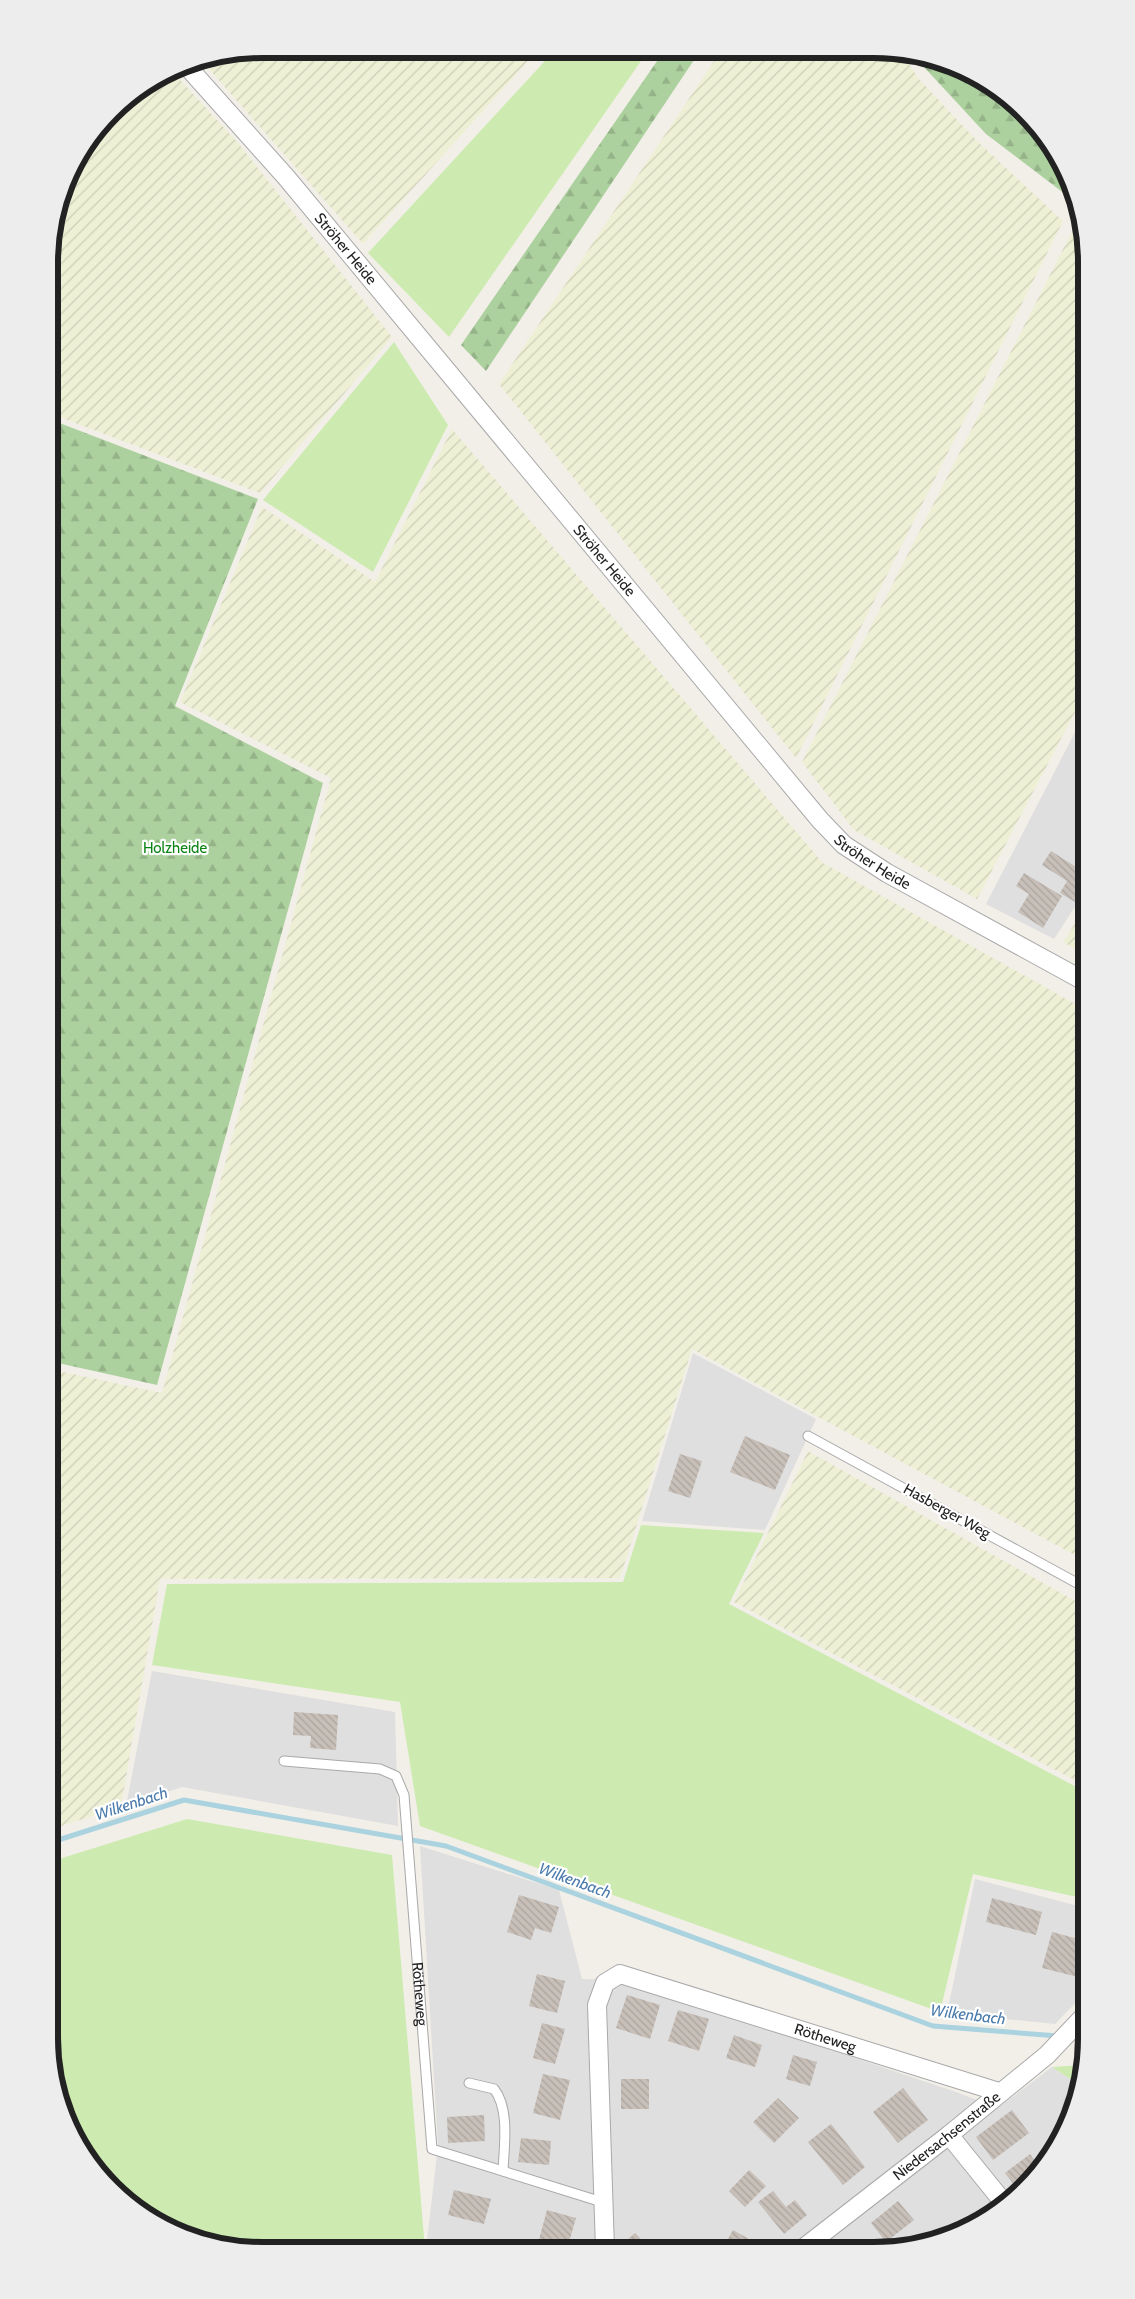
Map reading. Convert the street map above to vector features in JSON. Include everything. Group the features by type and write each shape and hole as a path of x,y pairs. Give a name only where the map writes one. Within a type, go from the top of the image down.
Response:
{"street":[{"name":"Ströher Heide","path":"190,70 286,177 820,820 844,845 887,873 1078,978"},
{"name":"Rötheweg","path":"604,2242 597,2005 605,1983 620,1974 999,2092"},
{"name":"Niedersachsenstraße","path":"810,2242 949,2135 999,2092 1047,2055 1078,2022"},
{"path":"949,2135 1000,2198"}],"lane":[{"name":"Hasberger Weg","path":"808,1436 1078,1584"},
{"name":"Rötheweg","path":"284,1761 380,1769 396,1776 404,1795 432,2149 602,2202"},
{"path":"470,2083 494,2089 500,2098 504,2132 503,2171"}],"shaded area":[{"path":"1078,726 1078,902 1054,939 986,904"},
{"path":"693,1353 816,1419 765,1530 642,1521"},
{"path":"152,1671 395,1712 398,1826 182,1787 126,1806"},
{"path":"420,1846 559,1890 582,1979 623,1980 956,2092 998,2108 1052,2067 1073,2081 1062,2116 1050,2140 1018,2182 987,2207 952,2226 926,2235 900,2240 874,2242 427,2242 438,2146"},
{"path":"975,1879 1078,1906 1078,2000 1055,2024 947,2013"}],"green space":[{"path":"248,58 531,58 363,244 206,65"},
{"path":"548,58 643,58 449,337 368,253"},
{"path":"659,58 695,58 486,371 461,345"},
{"path":"716,58 887,58 906,60 918,78 977,141 1063,221 796,758 499,384"},
{"path":"922,63 952,73 976,85 1008,108 1027,127 1043,148 1066,193 986,134"},
{"path":"177,76 238,143 392,337 260,493 58,416 58,248 61,222 68,196 92,148 117,117 148,92"},
{"path":"1075,226 1078,262 1078,706 977,899 854,830 802,762"},
{"path":"394,342 448,425 373,572 263,500"},
{"name":"Holzheide","path":"58,422 258,499 175,706 323,783 157,1385 58,1363"},
{"path":"452,429 823,863 1078,1006 1078,1557 692,1349 620,1578 160,1579 121,1807 58,1827 58,1371 162,1393 331,778 180,702 262,507 375,582"},
{"path":"1078,919 1078,950 1063,942"},
{"path":"808,1451 1078,1603 1078,1782 734,1602"},
{"path":"641,1525 764,1533 729,1604 1078,1788 1078,1897 973,1874 940,2012 420,1826 400,1702 152,1665 167,1584 623,1582"},
{"path":"187,1819 392,1855 424,2242 262,2242 222,2238 196,2231 159,2214 117,2182 85,2140 68,2103 61,2077 58,2051 59,1859"},
{"path":"1076,2065 1073,2081 1052,2067"}],"building":[{"path":"1051,851 1076,867 1078,864 1078,898 1075,902 1060,893 1067,881 1042,865"},
{"path":"1024,873 1062,896 1043,928 1018,912 1029,894 1016,886"},
{"path":"745,1436 790,1455 775,1490 730,1472"},
{"path":"680,1454 702,1461 690,1498 668,1491"},
{"path":"294,1712 338,1715 336,1750 310,1748 311,1736 293,1735"},
{"path":"519,1895 559,1907 551,1933 535,1928 531,1940 507,1932"},
{"path":"992,1898 1042,1912 1036,1935 986,1922"},
{"path":"1052,1932 1078,1939 1078,1977 1042,1968"},
{"path":"537,1974 565,1981 557,2013 529,2006"},
{"path":"627,1995 660,2005 650,2039 616,2028"},
{"path":"678,2010 709,2019 699,2051 668,2041"},
{"path":"542,2023 565,2029 555,2064 533,2058"},
{"path":"734,2035 762,2045 755,2067 726,2058"},
{"path":"793,2055 817,2062 810,2086 786,2079"},
{"path":"543,2074 570,2080 560,2120 533,2113"},
{"path":"621,2079 649,2079 649,2109 621,2109"},
{"path":"903,2088 928,2120 898,2143 873,2112"},
{"path":"778,2098 799,2118 774,2143 753,2122"},
{"path":"1012,2110 1029,2133 993,2160 976,2137"},
{"path":"484,2115 485,2141 448,2143 447,2117"},
{"path":"831,2124 865,2167 843,2185 808,2142"},
{"path":"521,2138 551,2141 549,2165 518,2162"},
{"path":"1030,2154 1035,2162 1014,2185 1005,2173"},
{"path":"749,2170 766,2186 745,2207 729,2191"},
{"path":"454,2190 491,2199 484,2224 448,2215"},
{"path":"773,2191 786,2207 795,2200 807,2215 784,2234 758,2202"},
{"path":"898,2201 914,2220 885,2241 871,2223"},
{"path":"547,2210 576,2218 569,2242 538,2242"},
{"path":"733,2230 754,2242 726,2242"},
{"path":"635,2233 643,2242 625,2242"}],"waterway":[{"name":"Wilkenbach","path":"58,1840 184,1800 446,1846 933,2026 1058,2036"},
{"name":"Wilkenbach","path":"1069,2037 1078,2038"}]}
